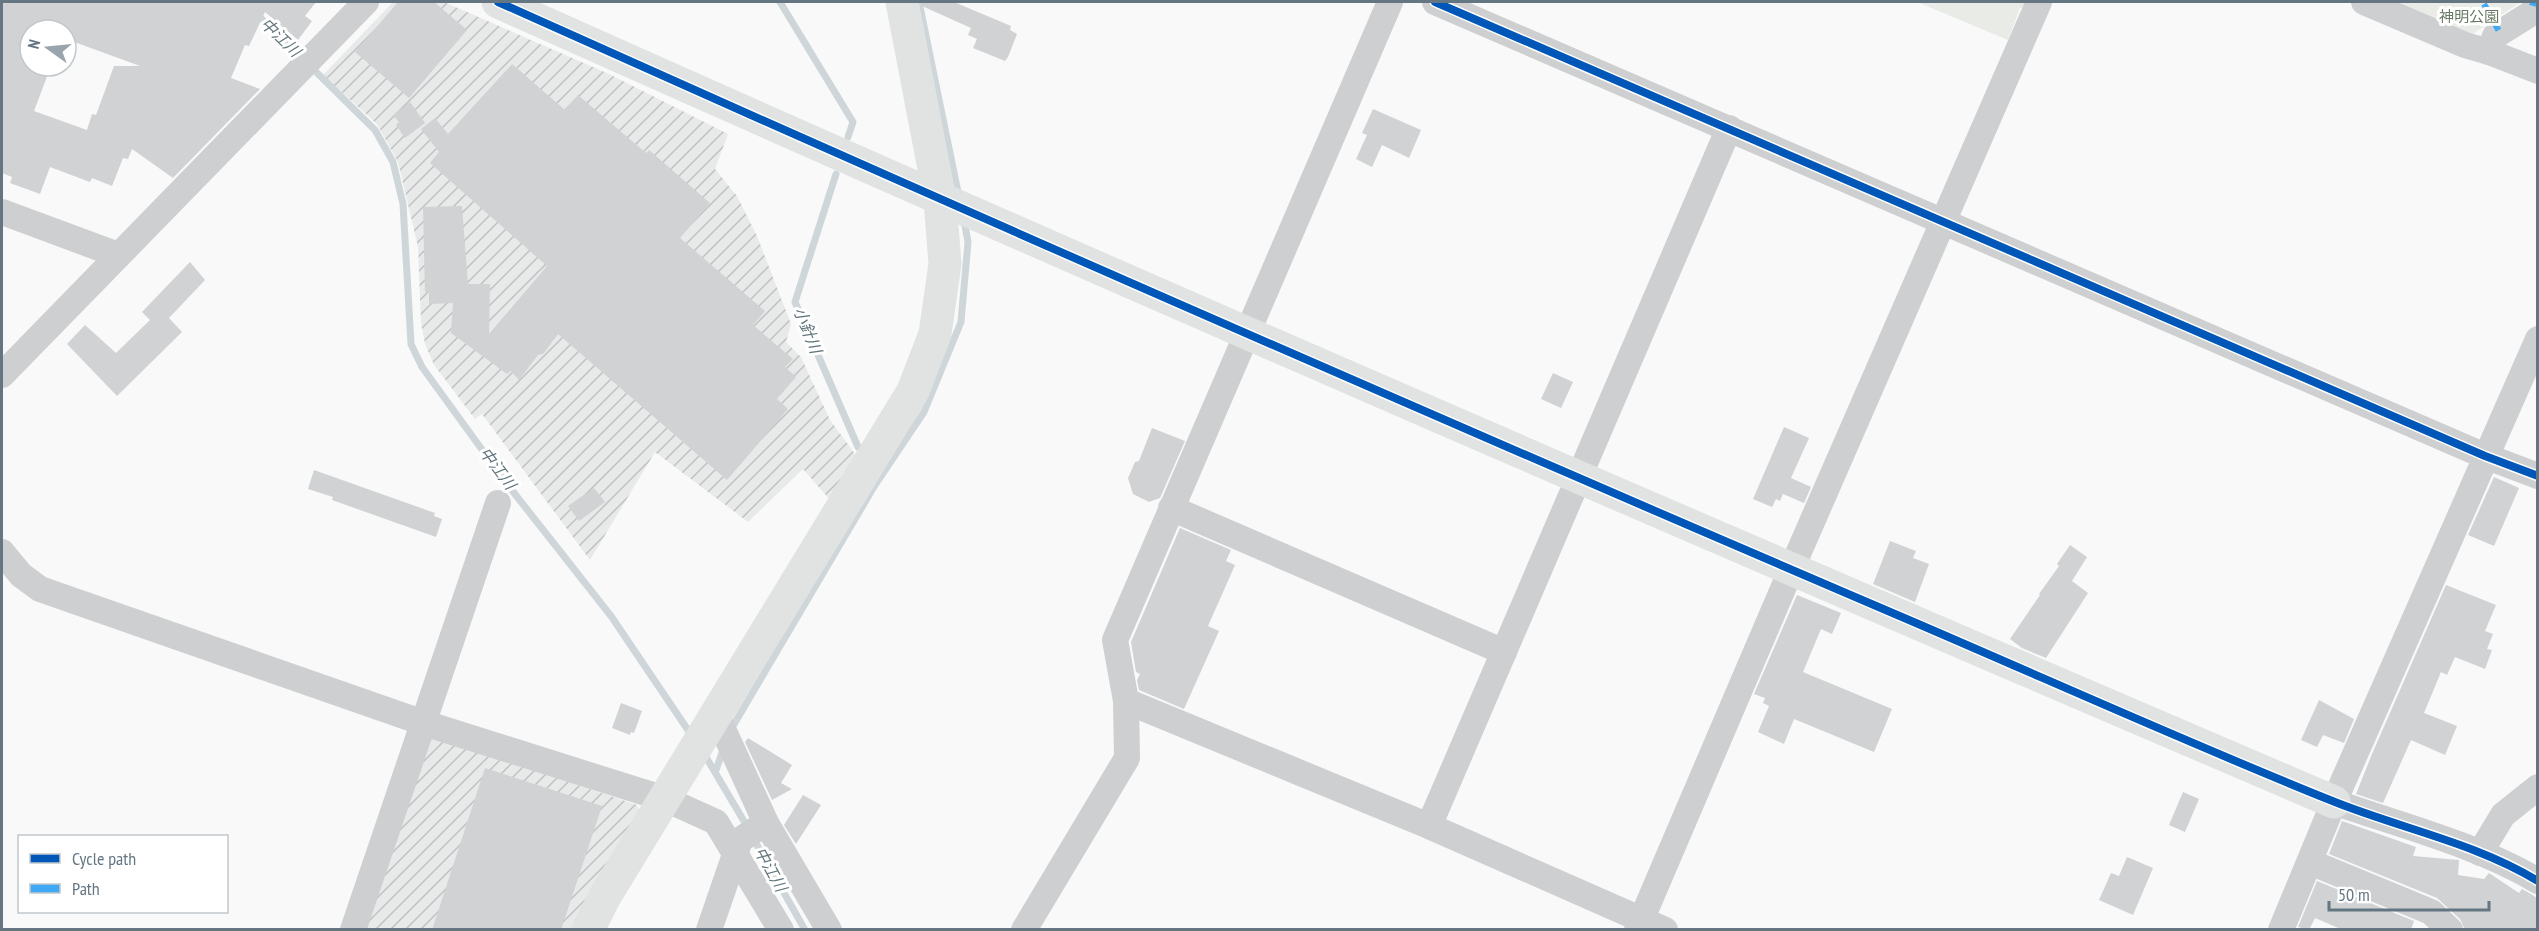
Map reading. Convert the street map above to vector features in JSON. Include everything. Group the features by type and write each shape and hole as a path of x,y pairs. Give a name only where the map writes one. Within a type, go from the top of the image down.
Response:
{"street":[{"path":"2,375 366,2"},
{"path":"498,2 976,216 1791,570 2334,802 2480,853 2517,868 2538,881"},
{"path":"588,930 604,898 913,391 935,334 945,264 943,201 902,2"},
{"path":"1024,930 1127,758 1126,701 1115,640 1390,2"},
{"path":"1435,2 2485,456 2538,476"},
{"path":"1639,924 2039,2"},
{"path":"2364,2 2465,45 2489,51 2538,71"},
{"path":"2489,51 2495,36 2538,9"},
{"path":"1429,826 1729,128"},
{"path":"2,212 118,255"},
{"path":"2281,930 2334,802 2538,339"},
{"path":"353,930 498,503"},
{"path":"1172,508 1504,652"},
{"path":"2,552 21,574 40,589 424,723 665,799 716,822 738,846 781,930"},
{"path":"1126,701 1429,826 1639,924 1665,930"},
{"path":"713,718 765,823 829,930"},
{"path":"2480,853 2503,815 2538,787"},
{"path":"709,930 738,846 765,823"},
{"path":"2310,861 2431,912 2450,930"}],"shaded area":[{"path":"393,2 444,2 609,74 728,134 715,169 737,196 757,236 791,324 786,342 801,357 830,420 858,458 831,501 803,469 748,522 655,452 590,560 482,414 475,419 434,365 425,344 421,323 418,247 398,162 377,124 323,75"},
{"path":"436,737 637,805 641,814 576,929 364,930 428,741"}],"green space":[{"path":"1917,2 2029,2 2026,9 2020,8 2008,40"},
{"name":"神明公園","path":"2395,2 2521,2 2471,35"}],"building":[{"path":"2,2 316,2 305,16 312,21 298,40 265,12 249,46 245,45 231,78 260,89 173,178 132,149 128,159 123,158 112,186 92,178 90,182 50,167 40,194 10,183 12,177 2,173"},
{"path":"398,2 434,2 467,30 409,98 355,52"},
{"path":"921,2 954,2 1011,26 1010,30 1017,34 1008,57 1005,61 973,48 977,39 968,35 971,28 922,6"},
{"path":"512,64 565,110 578,95 646,153 649,150 710,203 680,238 765,311 753,325 793,359 785,367 796,377 777,399 788,409 727,480 558,334 519,380 511,371 507,374 451,333 453,303 429,304 429,292 425,292 423,207 462,206 468,284 490,284 489,334 547,266 430,163 439,152 421,129 435,118 448,134"},
{"path":"410,102 425,123 405,138 396,125 399,122 393,115"},
{"path":"1373,109 1421,130 1409,158 1382,145 1372,167 1356,159 1367,135 1362,133"},
{"path":"190,262 205,280 169,318 182,332 117,396 67,344 85,325 116,353 150,320 142,312"},
{"path":"1553,373 1573,382 1561,408 1541,399"},
{"path":"1784,427 1809,438 1791,478 1811,487 1804,503 1783,494 1780,501 1776,499 1772,507 1753,499"},
{"path":"1152,428 1185,441 1160,498 1149,502 1133,494 1128,478 1135,462 1139,461"},
{"path":"314,470 435,513 434,516 442,519 436,537 332,500 333,497 308,489"},
{"path":"2494,477 2519,488 2494,546 2468,535"},
{"path":"594,488 605,502 579,521 568,506"},
{"path":"1180,528 1231,550 1226,561 1235,565 1208,626 1219,631 1184,709 1139,690 1137,680 1140,674 1136,672 1131,642"},
{"path":"1890,541 1916,551 1913,558 1929,564 1915,602 1873,584"},
{"path":"2070,545 2087,557 2072,581 2088,593 2046,658 2022,648 2010,639 2059,566 2057,564"},
{"path":"2446,585 2496,605 2485,631 2493,634 2487,649 2492,650 2485,669 2455,657 2447,675 2441,672 2424,713 2457,726 2445,755 2411,740 2383,803 2356,794 2372,754"},
{"path":"1797,595 1841,613 1832,634 1821,629 1803,672 1892,709 1874,752 1794,719 1784,744 1758,732 1769,706 1763,703 1765,698 1754,694"},
{"path":"2319,700 2354,719 2344,743 2323,735 2317,747 2301,740"},
{"path":"621,703 642,711 634,733 631,732 630,735 612,728"},
{"path":"748,738 792,765 781,783 792,789 772,800 745,742"},
{"path":"485,768 602,806 561,930 432,930"},
{"path":"2183,792 2199,799 2185,832 2169,825"},
{"path":"803,795 821,805 796,844 784,825"},
{"path":"2342,821 2416,847 2413,856 2459,860 2458,875 2484,879 2489,873 2519,893 2522,889 2531,894 2538,899 2538,930 2465,930 2460,919 2437,898 2329,854"},
{"path":"2127,857 2153,868 2133,915 2099,900 2111,873 2119,876"},
{"path":"2317,881 2414,921 2411,930 2343,930 2315,918 2309,930 2298,927"}],"waterway":[{"name":"中江川","path":"244,2 303,59"},
{"name":"小針川","path":"780,2 853,122 848,137"},
{"path":"919,2 959,197"},
{"name":"中江川","path":"311,67 375,130 393,162 403,204 411,344 422,367 507,484 611,616 692,736"},
{"name":"小針川","path":"836,174 795,302 858,447"},
{"name":"小針川","path":"730,731 875,485 924,412 961,322 968,242 964,220"},
{"path":"716,770 724,747"},
{"name":"中江川","path":"703,752 748,828"},
{"name":"中江川","path":"753,838 805,930"}],"marked path":[{"path":"2530,2 2538,4"},
{"path":"2484,4 2500,33"}],"cycle path":[{"path":"498,2 1202,314 2171,734 2330,800 2488,856 2538,881"},
{"path":"1435,2 2485,456 2538,476"}]}
